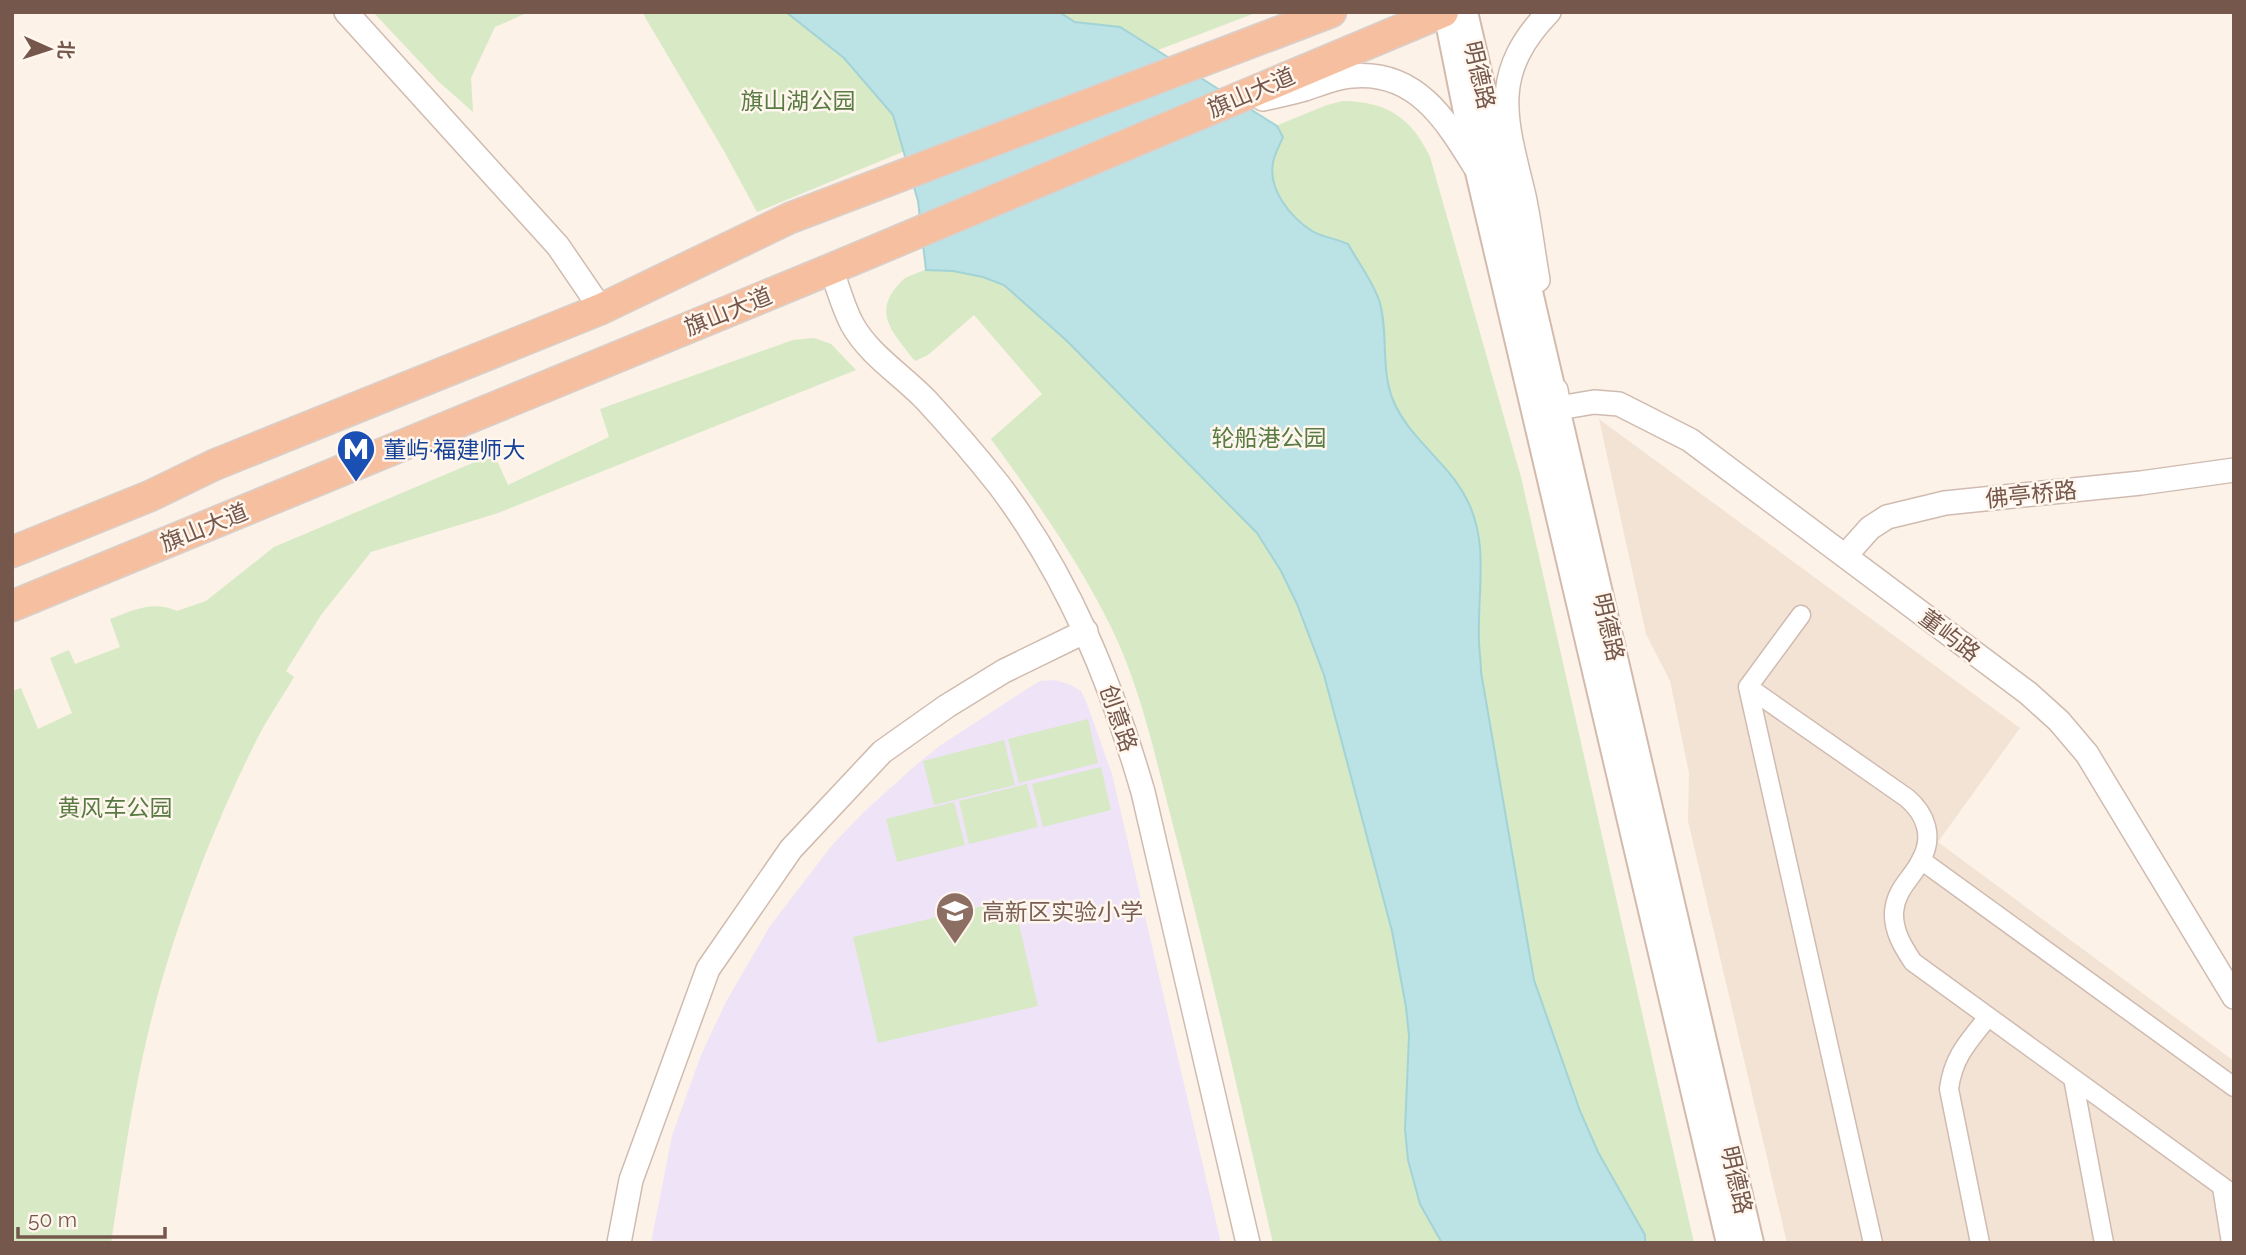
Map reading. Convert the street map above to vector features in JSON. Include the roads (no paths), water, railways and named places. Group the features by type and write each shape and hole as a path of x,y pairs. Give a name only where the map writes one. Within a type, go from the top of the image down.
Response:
{"highway":[{"name":"旗山大道","path":"12,552 150,495 214,465 601,309 790,218 1331,12"},
{"name":"旗山大道","path":"12,606 831,269 1444,12"},
{"path":"12,532 150,495"}],"main road":[{"path":"1444,12 1478,172 1729,1243"},
{"name":"明德路","path":"1465,12 1751,1243"}],"street":[{"path":"346,12 558,246 601,309"},
{"path":"1549,12 1518,54 1505,93 1505,107 1526,206 1559,408"},
{"path":"1198,114 1343,77 1381,77 1416,92 1435,109 1448,123 1478,172"},
{"name":"创意路","path":"831,269 852,325 878,357 925,400 997,483 1047,556 1086,631 1125,730 1143,792 1248,1243"},
{"name":"董屿路","path":"1559,408 1594,402 1619,404 1690,440 2028,693 2059,721 2087,754 2234,997"},
{"name":"佛亭桥路","path":"1845,556 1870,528 1887,517 1945,503 2141,483 2234,470"},
{"path":"1801,615 1748,687 1873,1243"},
{"path":"619,1243 631,1180 708,969 791,849 882,752 984,682 1086,631"},
{"path":"1748,687 1916,805 1924,815 1927,842 1921,860 1898,895 1894,912 1899,937 1913,962 2228,1191 2231,1243"},
{"path":"1921,860 2234,1087"},
{"path":"1980,1243 1949,1089 1952,1068 1960,1052 1988,1017"},
{"path":"2073,1078 2104,1243"}],"water":[{"path":"786,12 1059,12 1075,22 1120,27 1277,126 1283,137 1272,173 1282,202 1296,218 1316,233 1348,244 1365,271 1382,312 1387,375 1393,400 1408,427 1458,485 1473,515 1478,532 1481,568 1481,672 1534,980 1580,1111 1598,1152 1645,1235 1645,1243 1442,1243 1420,1204 1408,1160 1405,1129 1409,1036 1392,931 1324,675 1297,604 1281,571 1257,533 1067,341 1004,285 983,277 953,271 926,270 918,201 893,115 844,58"}],"place":[{"name":"董屿·福建师大","path":"356,483"},
{"name":"高新区实验小学","path":"955,945"}],"park label":[{"name":"旗山湖公园","path":"798,100"},
{"name":"轮船港公园","path":"1269,437"},
{"name":"黄风车公园","path":"115,807"}]}
